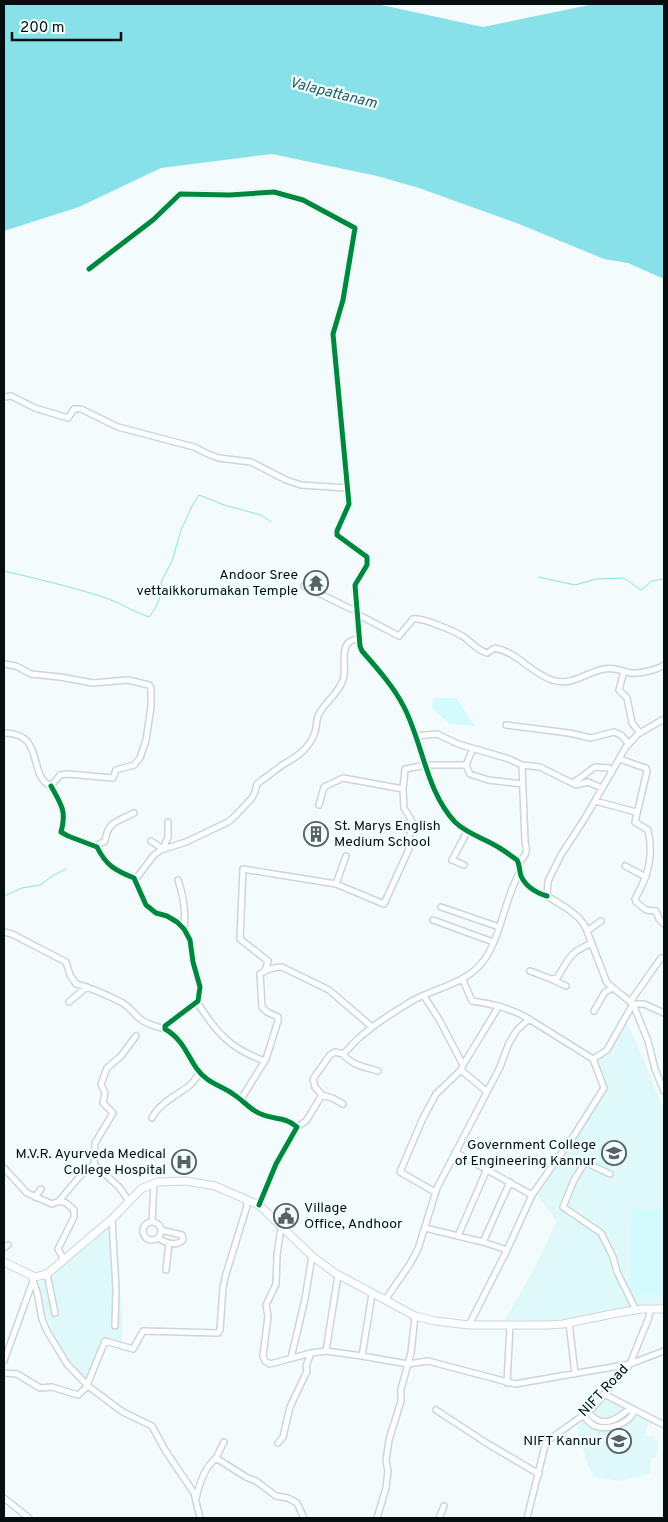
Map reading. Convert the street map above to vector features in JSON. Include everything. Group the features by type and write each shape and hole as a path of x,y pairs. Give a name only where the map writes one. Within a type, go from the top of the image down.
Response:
{"main road":[{"path":"4,1262 32,1278 47,1274 112,1219 142,1189 154,1183 170,1180 215,1186 259,1205 312,1256 338,1275 415,1316 435,1321 468,1325 548,1325 636,1310 664,1309"}],"street":[{"path":"89,269 153,220 180,194 230,195 274,192 303,200 355,228 343,300 333,334 349,504 337,535 365,554 368,560 367,565 355,584 359,639 362,651 404,706 437,798 455,822 467,832 499,847 519,862 520,872 528,885 540,894 547,896 568,909 579,918 587,930 607,983 632,1003 648,1041 655,1068 664,1091"},
{"path":"5,396 16,398 48,413 68,418 74,409 82,409 118,427 194,447 219,458 251,462 286,480 301,484 347,488"},
{"path":"304,586 346,606 398,636 413,619 422,620 458,633 484,652 487,653 495,648 500,649 524,662 541,675 559,682 583,678 603,669 616,668 632,673 664,666"},
{"path":"135,880 154,856 164,849 186,842 228,822 252,798 257,784 303,753 315,731 318,714 344,680 343,655 346,646 351,641 359,639"},
{"path":"4,664 16,666 31,674 93,683 128,680 149,685 151,688 151,707 146,740 140,758 134,765 116,770 113,778 60,775 51,786"},
{"path":"624,671 619,690 627,698 632,723 640,733"},
{"path":"547,896 548,881 561,855 629,744 640,733 664,719"},
{"path":"506,725 569,733 591,738 614,732 620,734 629,744"},
{"path":"4,733 13,733 30,746 36,755 40,776 51,786 62,806 65,816 61,832 96,846 112,868 135,880 146,905 156,913 172,919 184,929 190,940 193,962 200,987 197,1002 164,1026 165,1029"},
{"path":"416,736 437,734 458,744 522,765 540,768 576,784 588,782 602,788"},
{"path":"466,765 472,754"},
{"path":"620,759 642,766 647,771 635,822 646,828 649,834 651,849 646,877 636,902 646,910 656,911 664,924"},
{"path":"265,971 268,961 240,939 243,869 336,884 384,904 408,849 407,843 412,829 413,822 404,808 405,769 426,765 466,765"},
{"path":"466,765 470,774 503,783 523,784"},
{"path":"519,862 526,855 527,851 522,765"},
{"path":"573,783 596,766 609,768 612,772"},
{"path":"319,805 324,787 343,778 403,789"},
{"path":"595,801 636,812"},
{"path":"96,846 105,841 106,830 110,825 134,813"},
{"path":"164,849 168,837 168,822"},
{"path":"464,865 452,860 467,832"},
{"path":"151,841 164,849"},
{"path":"336,884 346,856"},
{"path":"625,866 646,877"},
{"path":"343,1054 356,1039 390,1014 424,996 463,980 472,973 483,961 493,942 507,899 520,872"},
{"path":"178,880 186,911 184,929"},
{"path":"441,907 499,926"},
{"path":"433,920 493,942"},
{"path":"587,930 601,921"},
{"path":"4,932 12,934 66,962 76,984 121,1002 133,1011 137,1017 150,1025 165,1029 174,1035 184,1046 195,1066 205,1078 240,1099 255,1111 270,1118 290,1120 297,1127"},
{"path":"550,979 557,978 572,954 592,944"},
{"path":"594,1059 607,1050 632,1003 656,964 661,958 664,958"},
{"path":"240,1099 265,1062 278,1017 267,1012 262,1007 260,974 265,971 282,967 329,990 372,1027"},
{"path":"530,972 566,986"},
{"path":"463,980 472,1001 499,1006 522,1014 594,1059 604,1088 575,1134 532,1195 507,1250 468,1325"},
{"path":"69,1002 87,987"},
{"path":"594,1011 605,992 614,988"},
{"path":"424,996 440,1021 462,1067 486,1091"},
{"path":"197,1002 223,1038 244,1054 265,1062"},
{"path":"632,1003 644,1004 664,1014"},
{"path":"435,1192 400,1172 423,1118 436,1094 462,1067 499,1006"},
{"path":"385,1300 410,1264 425,1228 435,1192 500,1067 509,1043 517,1030 529,1019"},
{"path":"4,1168 26,1193 52,1204 59,1201 80,1176 94,1164 95,1143 113,1113 103,1103 105,1093 101,1084 107,1068 121,1056 136,1036"},
{"path":"343,1104 322,1095 315,1087 313,1079 330,1055 335,1052 343,1054 354,1064 378,1071"},
{"path":"152,1118 155,1112 190,1084 200,1072"},
{"path":"259,1205 276,1164 297,1127 306,1121 322,1095"},
{"path":"456,1152 532,1195"},
{"path":"94,1164 119,1187 129,1201"},
{"path":"610,1174 589,1164 584,1164 574,1180 563,1207 601,1232 613,1257 617,1272 636,1310"},
{"path":"458,1236 488,1169"},
{"path":"482,1242 510,1182"},
{"path":"152,1221 154,1183"},
{"path":"36,1198 40,1189"},
{"path":"4,1373 17,1374 40,1388 52,1387 78,1395 87,1386 105,1341 133,1350 143,1331 218,1333 220,1330 223,1287 247,1206 246,1200"},
{"path":"59,1201 67,1203 74,1210 74,1217 58,1249 64,1260"},
{"path":"112,1219 116,1288 115,1326"},
{"path":"152,1221 158,1224 161,1230 158,1238"},
{"path":"152,1221 146,1224 143,1232 149,1240 158,1238 169,1243 181,1243 184,1238 179,1233 161,1230"},
{"path":"281,1227 277,1255 276,1284 266,1305 268,1316 263,1356 265,1361 270,1364 326,1350 408,1364 428,1361 515,1384 630,1364 664,1351"},
{"path":"425,1228 507,1250"},
{"path":"166,1270 169,1243"},
{"path":"291,1358 305,1299 312,1256"},
{"path":"47,1274 55,1313"},
{"path":"326,1350 338,1275"},
{"path":"32,1278 47,1332 67,1364 87,1386 122,1412 152,1426 165,1450 194,1493 200,1518"},
{"path":"4,1361 32,1278"},
{"path":"362,1356 372,1294"},
{"name":"NIFT Road","path":"527,1518 545,1446 550,1439 588,1412 630,1364 650,1309"},
{"path":"378,1518 386,1488 388,1472 386,1461 401,1401 401,1389 408,1364 415,1316"},
{"path":"569,1322 575,1374"},
{"path":"507,1383 510,1325"},
{"path":"278,1443 283,1437 290,1407 307,1371 306,1366 311,1353"},
{"path":"604,1394 664,1425"},
{"path":"583,1416 594,1426 616,1427 632,1416 634,1412 629,1409 619,1418 606,1422 597,1420 588,1412"},
{"path":"436,1410 538,1474"},
{"path":"196,1501 202,1477 211,1462 216,1458 224,1442"},
{"path":"216,1458 276,1496 288,1498 297,1503 304,1518"},
{"path":"4,1498 29,1518"},
{"path":"439,1518 444,1506"}],"shaded area":[{"path":"434,698 456,698 475,726 450,724 432,708"},
{"name":"Government College of Engineering Kannur","path":"624,1019 635,1039 664,1111 664,1305 652,1304 574,1318 540,1321 505,1320 534,1269 557,1221 536,1194 608,1089 595,1060 609,1054"},
{"path":"604,1148 614,1154 606,1169 596,1164"},
{"path":"664,1209 664,1294 631,1295 629,1210"},
{"path":"114,1223 122,1313 122,1344 102,1337 87,1381 76,1372 57,1342 43,1309 38,1290 39,1284 40,1281 48,1277 103,1229"},
{"name":"NIFT Kannur","path":"611,1393 650,1414 645,1436 654,1436 659,1446 656,1458 651,1458 650,1474 619,1481 595,1477 588,1466 577,1427"}],"water":[{"name":"Valapattanam","path":"4,4 377,4 483,27 594,4 664,4 664,279 628,263 604,259 519,224 419,188 377,176 272,154 161,168 79,207 4,231"}],"waterway":[{"path":"4,571 94,594 149,617 156,607 163,590 161,582 172,561 181,530 199,495 224,505 261,515 271,522"},
{"path":"538,577 575,585 596,579 624,578 641,590 652,581 664,579"},
{"path":"4,896 22,888 40,885 66,869"}],"cycle path":[{"path":"89,269 153,220 180,194 230,195 274,192 303,200 355,228 343,300 333,334 349,504 337,535 367,557 367,565 355,585 360,646 390,685 404,707 431,782 445,810 455,822 470,833 498,847 517,860 521,876 526,883 536,891 547,896"},
{"path":"51,786 62,808 63,825 61,832 97,847 111,866 134,878 146,905 156,913 167,916 177,922 184,929 190,940 193,962 200,987 198,1001 165,1026 165,1029 179,1041 196,1067 207,1079 230,1092 261,1114 287,1121 297,1127 276,1164 259,1205"}],"place":[{"name":"Andoor Sree vettaikkorumakan Temple","path":"316,583"},
{"name":"St. Marys English Medium School","path":"316,834"},
{"name":"Government College of Engineering Kannur","path":"614,1153"},
{"name":"M.V.R. Ayurveda Medical College Hospital","path":"184,1162"},
{"name":"Village Office, Andhoor","path":"286,1216"},
{"name":"NIFT Kannur","path":"619,1441"}]}
